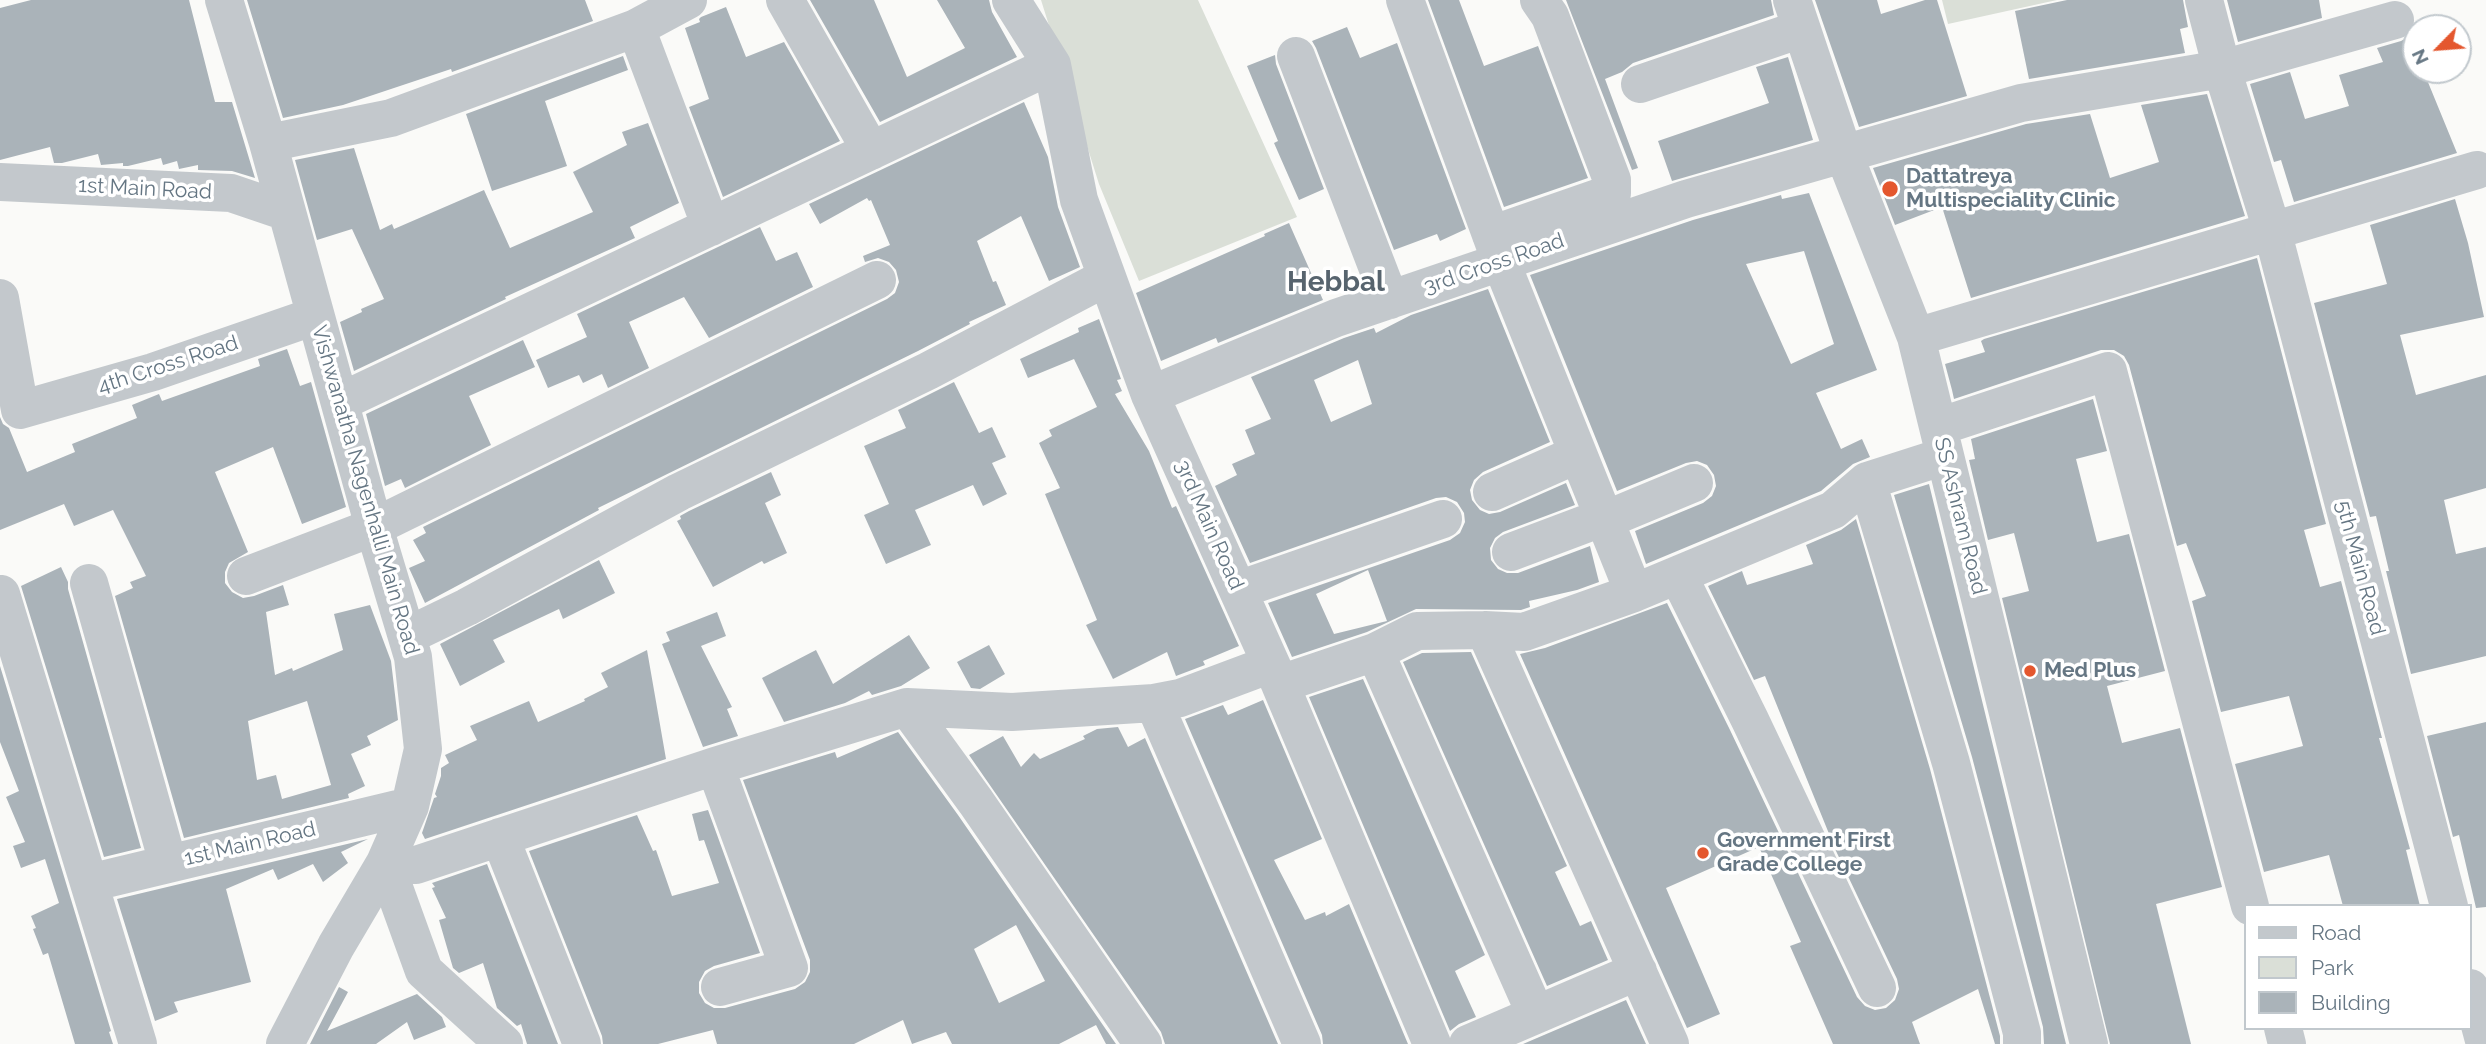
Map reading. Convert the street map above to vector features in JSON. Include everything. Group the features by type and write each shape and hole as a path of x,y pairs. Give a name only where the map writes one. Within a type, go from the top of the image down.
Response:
{"street":[{"name":"Vishwanatha Nagenhalli Main Road","path":"224,0 268,143 374,527 413,657 423,749 410,806 385,863 336,946 285,1044"},
{"path":"268,143 391,118 636,28 688,0"},
{"path":"785,0 871,151"},
{"name":"3rd Main Road","path":"1011,0 1052,65 1079,200 1150,395 1276,674 1432,1044"},
{"path":"1405,0 1496,249 1634,593"},
{"path":"1496,249 1612,193 1613,186 1607,167 1550,16 1539,0"},
{"name":"5th Main Road","path":"2204,0 2222,69 2272,230 2448,904"},
{"path":"1640,84 1796,14"},
{"name":"SS Ashram Road","path":"1796,14 1843,152 1916,337 2089,1044"},
{"name":"3rd Cross Road","path":"1150,395 1336,318 1390,300 1496,249 1686,199 2021,103 2222,69 2395,20"},
{"path":"636,28 711,227"},
{"path":"1296,56 1390,300"},
{"path":"340,402 1052,65"},
{"path":"1916,337 2477,170"},
{"name":"1st Main Road","path":"0,182 231,193 287,212"},
{"path":"407,636 467,607 679,492 929,371 1107,277"},
{"path":"246,576 374,527 877,280"},
{"name":"4th Cross Road","path":"0,298 20,410 153,372 315,316"},
{"path":"504,1044 424,971 385,863 416,865 715,766 907,707 1012,712 1154,704 1375,652 1418,631 1524,632 1634,593 1833,510 1867,481 1941,441 2108,371 2249,904"},
{"path":"1492,492 1578,454"},
{"path":"1867,481 1951,763 2022,1033 2022,1044"},
{"path":"1511,552 1694,483"},
{"path":"1238,590 1443,519"},
{"path":"1678,575 1877,988"},
{"path":"89,583 168,863"},
{"path":"1,594 138,1044"},
{"path":"1485,630 1670,1044"},
{"path":"1375,652 1536,1015"},
{"path":"1154,704 1303,1044"},
{"path":"907,707 1143,1044"},
{"path":"715,766 789,968 720,987"},
{"name":"1st Main Road","path":"89,883 410,806"},
{"path":"500,837 582,1044"},
{"path":"1468,1044 1638,971"},
{"path":"2472,995 2485,1044"}],"green space":[{"path":"1041,0 1198,0 1297,217 1139,281 1099,184"},
{"path":"1942,0 2057,0 1948,24"}],"building":[{"path":"31,0 189,0 215,102 232,102 255,178 232,171 198,170 198,165 179,169 177,161 163,165 161,158 128,166 123,166 123,163 101,165 98,154 54,163 50,147 0,160 0,8"},
{"path":"247,0 585,0 593,21 452,72 451,69 343,105 283,118"},
{"path":"810,0 874,0 907,77 965,48 937,0 989,0 992,12 1017,57 880,122"},
{"path":"1428,0 1459,0 1484,66 1538,46 1588,178 1504,207"},
{"path":"1566,0 1771,0 1774,15 1633,63 1622,72 1605,79 1638,168 1632,170"},
{"path":"1815,0 1877,0 1881,14 1925,0 1937,0 1967,96 1859,127"},
{"path":"2067,0 2183,0 2188,27 2180,29 2185,53 2029,79 2015,11"},
{"path":"2227,0 2319,0 2322,18 2238,42"},
{"path":"726,7 746,57 784,42 840,141 723,197 689,107 709,99 685,28 700,22 701,17"},
{"path":"1347,27 1360,58 1397,43 1466,229 1440,241 1437,234 1394,250 1312,41"},
{"path":"2401,41 2402,84 2429,84 2457,153 2294,202 2281,160 2274,162 2250,84 2290,72 2305,119 2349,106 2339,75 2383,62 2377,48"},
{"path":"1275,55 1276,64 1324,189 1299,200 1274,143 1278,141 1247,66"},
{"path":"623,56 628,70 545,101 567,166 492,191 466,114"},
{"path":"1788,57 1813,140 1672,181 1658,141 1769,103 1756,67"},
{"path":"2207,94 2245,216 1971,298 1942,207 1895,225 1873,168 2026,124 2090,114 2110,178 2159,162 2141,105"},
{"path":"1024,102 1048,157 1058,207 1080,267 1049,281 1021,216 977,241 993,282 996,281 1006,305 598,508 599,510 425,603 409,568 425,561 413,540 426,533 423,527 895,293 899,282 896,270 889,262 878,258 865,262 863,256 890,245 871,200 867,198 820,224 809,204"},
{"path":"648,123 679,203 630,227 635,238 505,297 506,299 354,371 340,322 384,299 352,229 317,240 295,160 354,148 380,230 392,224 394,229 484,190 510,248 593,212 573,172 627,145 622,132"},
{"path":"1809,193 1877,370 1816,393 1841,449 1862,439 1870,457 1853,464 1821,491 1646,564 1635,531 1703,503 1712,496 1716,486 1714,475 1707,465 1697,461 1617,491 1530,275 1693,220 1781,195 1782,199","holes":["1804,251 1834,344 1791,364 1746,264"]},
{"path":"2455,199 2468,243 2484,317 2400,335 2416,395 2486,375 2486,488 2444,500 2456,554 2486,547 2486,656 2411,674 2386,571 2389,571 2376,516 2370,517 2314,303 2387,284 2370,225"},
{"path":"1289,223 1323,300 1218,343 1216,338 1161,361 1136,293"},
{"path":"760,227 776,261 797,252 813,287 709,338 684,297 629,322 649,368 608,388 602,374 583,383 579,375 548,388 536,360 587,337 577,314"},
{"path":"2257,258 2326,524 2304,530 2320,587 2341,581 2382,738 2379,738 2410,849 2406,850 2420,904 2342,904 2329,855 2264,872 2235,764 2303,746 2289,696 2221,712 2192,601 2206,596 2186,543 2177,546 2129,365 2124,356 2114,350 2101,350 1954,399 1945,364 1985,352 1981,341"},
{"path":"1488,289 1550,442 1483,472 1474,480 1470,490 1472,500 1480,510 1489,514 1500,512 1566,483 1575,505 1503,532 1495,538 1490,548 1491,560 1498,569 1507,573 1518,573 1590,546 1599,582 1529,601 1530,607 1521,610 1416,609 1367,632 1292,657 1268,603 1450,540 1460,533 1465,522 1464,513 1457,502 1446,497 1436,498 1250,563 1215,486 1237,475 1232,464 1255,454 1245,430 1271,419 1251,377 1344,338 1374,328 1376,333 1411,315","holes":["1358,360 1372,404 1331,422 1314,380","1368,570 1387,621 1334,634 1316,594"]},
{"path":"1099,319 1121,379 1117,380 1122,391 1115,394 1149,451 1172,508 1176,506 1239,646 1203,661 1205,665 1176,676 1167,652 1113,679 1086,625 1097,620 1045,494 1060,488 1039,443 1052,436 1049,430 1097,407 1074,359 1028,378 1020,359 1079,332 1078,328"},
{"path":"523,340 535,367 469,396 491,445 405,488 401,479 385,486 366,414"},
{"path":"287,349 300,386 311,382 346,507 302,524 273,447 215,472 248,552 229,563 225,572 225,583 232,592 243,598 283,585 289,605 266,612 275,675 292,668 293,671 343,650 334,614 370,605 391,661 398,720 367,736 371,745 351,754 365,786 348,794 349,798 184,838 115,596 133,588 130,582 146,576 113,510 74,526 64,504 0,530 0,417 3,424 9,428 27,472 75,452 72,444 137,418 132,405 159,394 162,401 260,366 258,359","holes":["307,701 331,785 282,799 276,775 257,780 248,721"]},
{"path":"954,382 979,433 992,427 1006,457 992,463 1007,494 983,506 973,485 915,510 931,545 886,564 864,515 889,504 864,446 906,428 898,410"},
{"path":"2093,399 2107,451 2076,459 2097,542 2129,534 2165,671 2107,686 2122,743 2180,728 2222,887 2156,904 2191,1044 2110,1044 2002,598 2029,591 2014,533 1988,540 1969,460 1975,459 1971,439"},
{"path":"771,472 781,495 765,503 787,553 764,564 762,561 713,587 677,521 689,511"},
{"path":"1929,484 2066,1044 2044,1044 2043,1027 1972,757 1894,495"},
{"path":"1856,519 1930,769 2000,1044 1995,1044 1978,989 1912,1022 1920,1044 1833,1044 1790,946 1801,942 1759,847 1666,888 1720,1014 1687,1028 1520,654 1545,648 1667,603 1857,997 1865,1006 1875,1010 1886,1008 1895,1000 1899,989 1897,979 1836,851 1765,676 1754,680 1708,586 1742,571 1747,585 1813,564 1806,545 1841,530"},
{"path":"599,560 615,593 563,619 559,609 493,640 505,662 460,686 440,644"},
{"path":"61,567 68,582 141,848 104,857 21,586"},
{"path":"717,612 726,636 701,646 732,707 727,709 738,736 703,747 662,644 670,641 666,632"},
{"path":"909,635 930,668 901,686 872,695 869,691 845,703 784,722 762,678 816,650 833,684"},
{"path":"989,645 1005,674 980,689 971,688 957,662"},
{"path":"647,650 666,759 425,839 422,833 434,798 437,797 435,794 441,768 449,763 445,755 477,740 470,726 529,701 538,722 585,701 584,699 608,687 601,673"},
{"path":"1471,652 1567,866 1555,872 1580,926 1591,921 1608,960 1547,986 1403,662 1422,653"},
{"path":"0,666 113,1044 75,1044 48,953 43,955 33,929 36,928 31,916 59,903 45,859 21,868 13,846 25,842 6,797 19,791 0,742"},
{"path":"1363,679 1485,955 1455,971 1476,1017 1450,1031 1309,697"},
{"path":"1263,700 1322,839 1274,860 1305,920 1325,912 1326,916 1349,904 1408,1044 1323,1044 1322,1035 1185,719 1223,705 1228,715"},
{"path":"2486,722 2486,907 2476,908 2459,835 2453,837 2427,736"},
{"path":"1118,727 1128,747 1145,738 1278,1044 1165,1044 1161,1032 969,755 1003,736 1021,767 1034,753 1040,759 1085,739 1083,736 1097,729"},
{"path":"898,732 1116,1044 1106,1044 1096,1025 1059,1044 952,1044 946,1032 912,1044 903,1020 854,1044 717,1044 713,1030 658,1044 603,1044 529,851 637,815 653,851 656,850 672,896 719,883 704,840 699,841 692,814 708,810 760,953 705,971 699,982 699,993 705,1003 714,1008 725,1008 795,989 805,982 810,972 810,960 743,780 835,752 837,758","holes":["1016,925 1045,981 999,1003 974,949"]},
{"path":"368,839 341,852 348,863 323,882 313,864 278,880 273,869 226,889 251,982 174,1002 178,1012 155,1021 117,899"},
{"path":"487,864 558,1044 527,1044 521,1024 517,1026 497,1008 483,963 459,973 453,968 439,920 446,918 432,883"},
{"path":"339,987 348,992 327,1031 417,994 442,1017 446,1027 414,1040 407,1022 376,1044 310,1044"},
{"path":"1626,1000 1646,1044 1523,1044 1544,1035"}],"place":[{"name":"Dattatreya Multispeciality Clinic","path":"1890,189"},
{"name":"Med Plus","path":"2030,671"},
{"name":"Government First Grade College","path":"1703,853"}],"district":[{"name":"Hebbal","path":"1336,283"}]}
